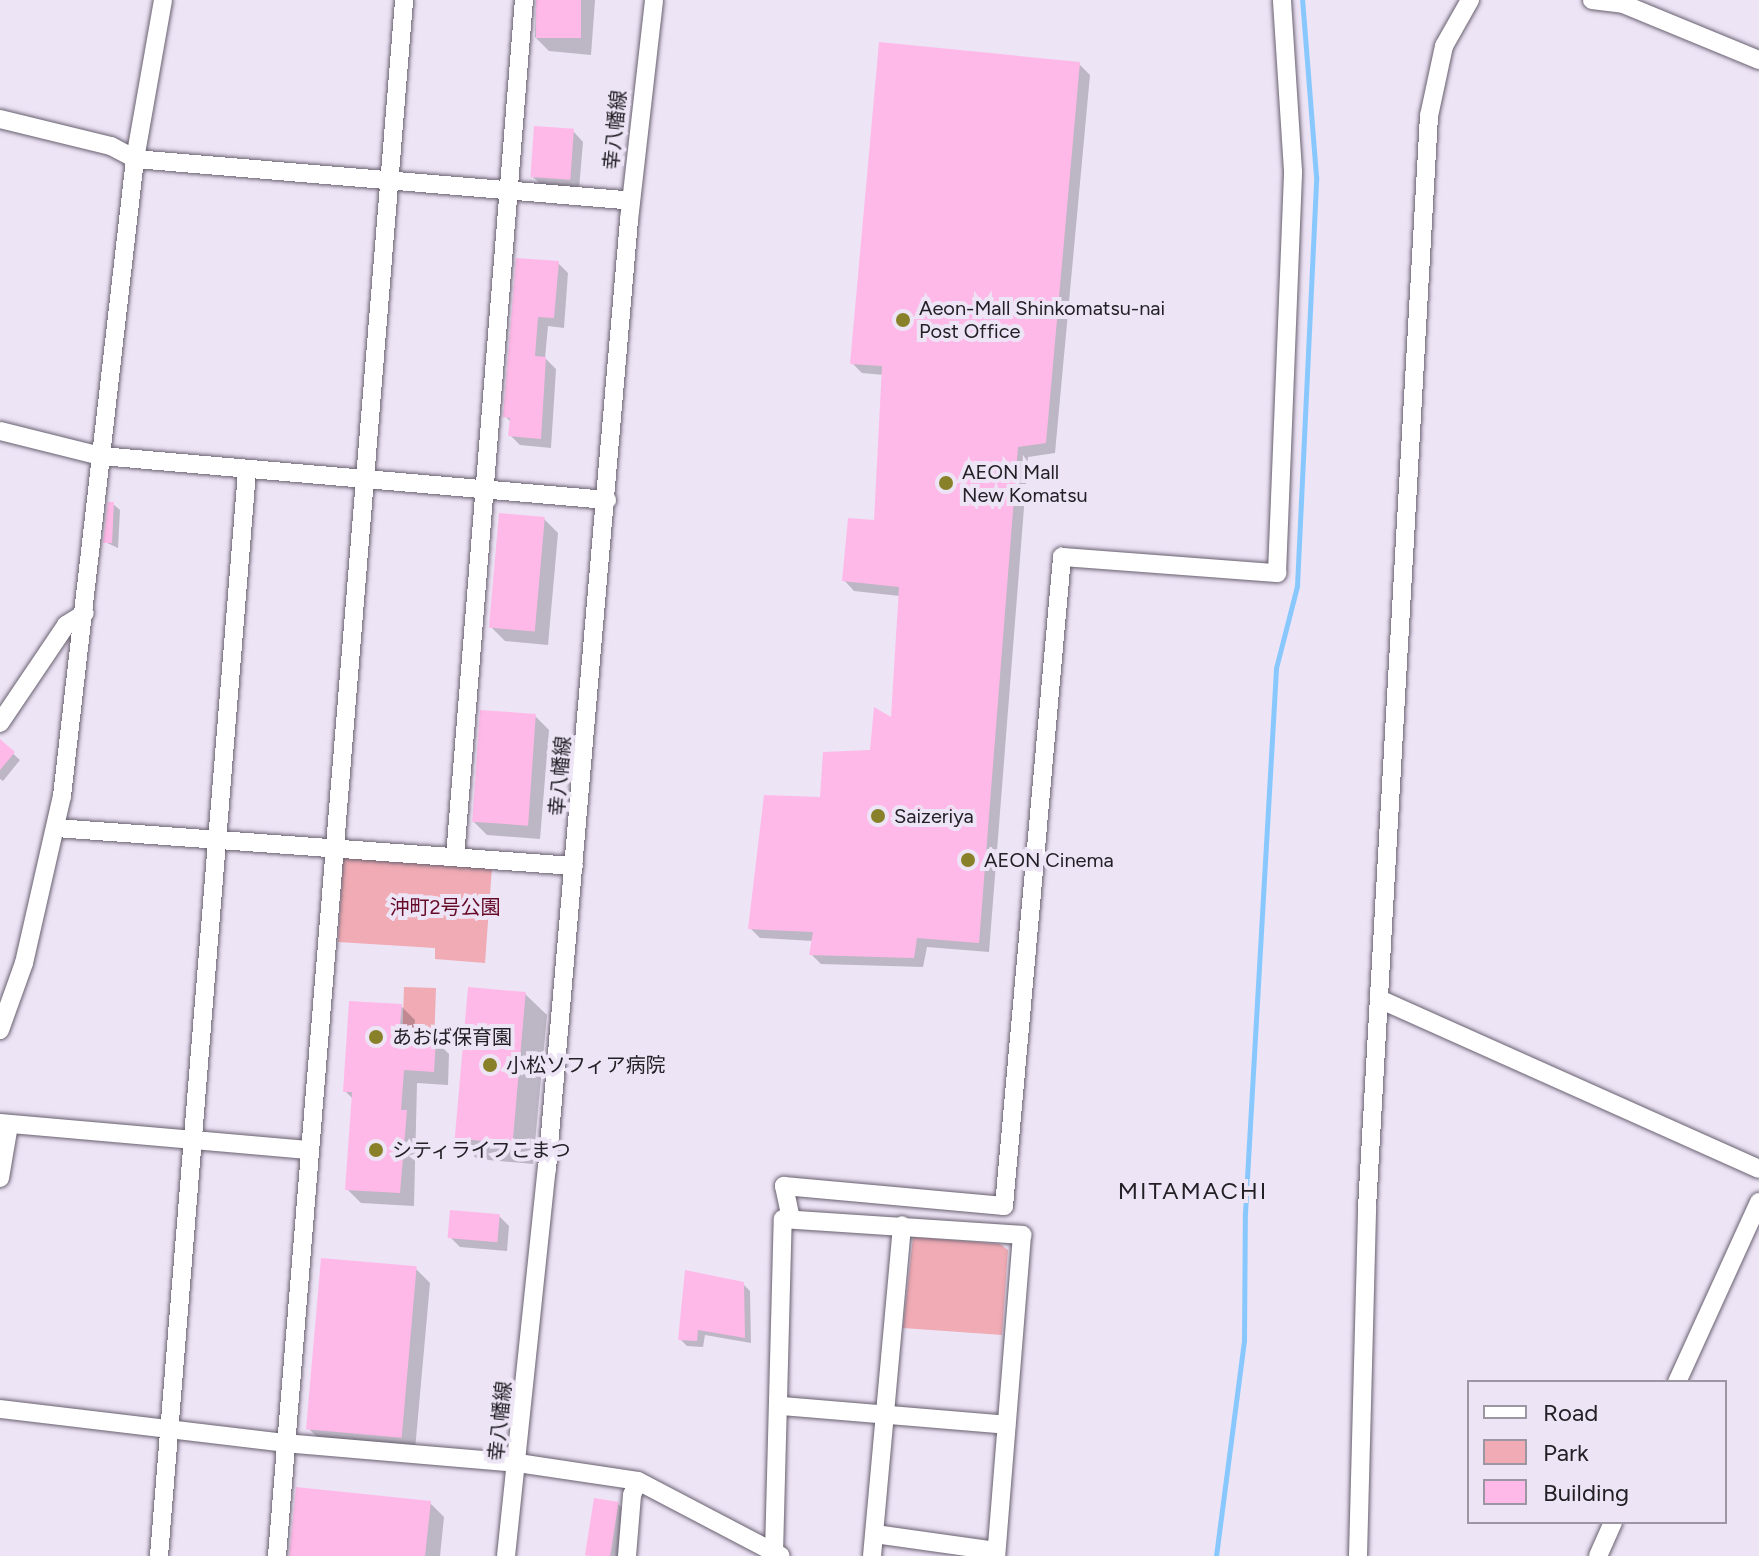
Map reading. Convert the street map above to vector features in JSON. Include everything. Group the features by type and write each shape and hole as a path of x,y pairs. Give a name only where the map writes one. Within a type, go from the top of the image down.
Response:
{"street":[{"path":"0,1030 24,963 56,828 85,613 135,159 163,0"},
{"path":"277,1556 404,0"},
{"path":"455,857 524,0"},
{"name":"幸八幡線","path":"506,1556 518,1463 574,866 631,201 654,0"},
{"path":"791,1219 784,1186 1004,1206 1062,557 1277,573 1293,171 1282,0"},
{"path":"1358,1556 1367,1208 1429,116 1444,46 1470,0"},
{"path":"1592,0 1623,4 1759,60"},
{"path":"0,119 111,146 135,159 631,201"},
{"path":"0,431 101,456 247,472 607,500"},
{"path":"159,1556 247,472"},
{"path":"0,723 66,625 85,613"},
{"path":"56,828 334,851 574,866"},
{"path":"1379,999 1759,1169"},
{"path":"0,1178 4,1124 308,1150"},
{"path":"1678,1380 1759,1202"},
{"path":"0,1409 284,1443 518,1463 638,1481 755,1549 778,1554 783,1219 1022,1235 996,1553 875,1534"},
{"path":"872,1556 887,1418 902,1225"},
{"path":"782,1406 887,1418 1006,1425"},
{"path":"627,1556 632,1495 638,1481"},
{"path":"1598,1556 1612,1524"}],"green space":[{"name":"沖町2号公園","path":"343,858 492,867 485,963 435,959 435,948 338,942"},
{"path":"404,987 436,988 434,1035 402,1034"},
{"path":"913,1237 1000,1244 1008,1250 1002,1335 903,1328"}],"building":[{"path":"536,0 581,0 581,38 536,38"},
{"name":"AEON Mall New Komatsu","path":"879,42 1080,62 1046,443 1018,447 979,943 917,938 914,958 809,955 813,932 748,929 764,795 820,797 823,752 870,750 874,707 891,717 899,587 842,581 848,518 874,520 882,366 850,364"},
{"path":"534,126 574,129 570,180 530,177"},
{"path":"516,258 559,261 554,318 538,317 535,356 546,357 541,439 508,436 510,418 503,417"},
{"path":"108,502 114,502 112,543 103,543"},
{"path":"499,513 545,517 535,632 489,628"},
{"path":"480,710 536,714 528,826 472,822"},
{"path":"0,739 15,752 0,770"},
{"name":"小松ソフィア病院","path":"468,987 526,992 513,1143 455,1138"},
{"path":"349,1001 402,1004 399,1036 436,1038 434,1072 404,1070 401,1110 407,1110 400,1193 345,1190 352,1092 343,1092"},
{"path":"450,1210 500,1214 497,1242 448,1238"},
{"path":"321,1258 417,1266 402,1438 306,1429"},
{"path":"685,1270 744,1282 745,1338 698,1330 697,1341 678,1340"},
{"path":"296,1487 431,1501 425,1556 289,1556"},
{"path":"594,1498 619,1502 610,1556 585,1555"}],"waterway":[{"path":"1216,1556 1244,1341 1245,1213 1276,668 1297,586 1316,176 1302,0"}],"place":[{"name":"Aeon-Mall Shinkomatsu-nai Post Office","path":"903,320"},
{"name":"AEON Mall New Komatsu","path":"946,483"},
{"name":"Saizeriya","path":"878,816"},
{"name":"AEON Cinema","path":"968,860"},
{"name":"あおば保育園","path":"376,1037"},
{"name":"小松ソフィア病院","path":"490,1065"},
{"name":"シティライフこまつ","path":"376,1150"}],"district":[{"name":"MITAMACHI","path":"1193,1191"}]}
